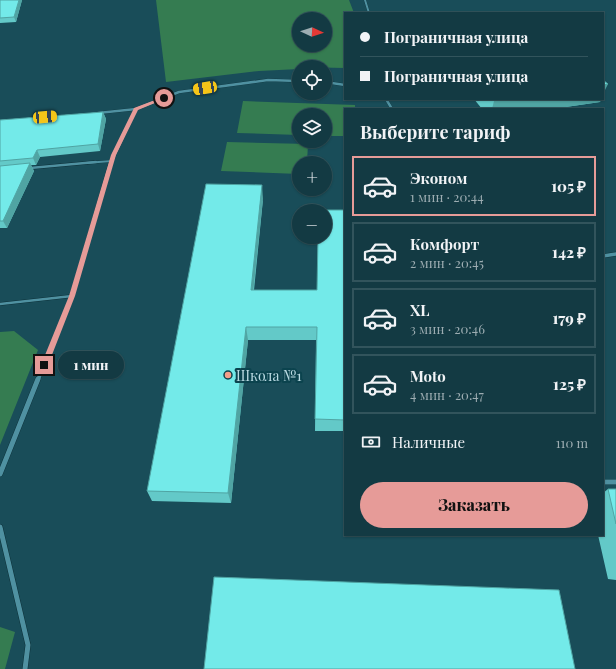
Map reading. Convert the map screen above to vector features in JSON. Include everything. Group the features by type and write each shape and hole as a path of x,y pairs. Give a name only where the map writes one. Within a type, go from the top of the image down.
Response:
{"street":[{"path":"90,113 136,109 179,92 268,80 292,81"},
{"path":"332,83 344,85"},
{"path":"0,474 72,296 112,161 136,109"},
{"path":"604,256 616,254"},
{"path":"604,482 616,482"},
{"path":"0,527 28,646 25,669"}],"lane":[{"path":"365,0 369,12"},
{"path":"22,169 112,161"},
{"path":"0,304 72,296"}],"green space":[{"path":"156,0 349,0 354,12 344,12 344,68 332,68 332,60 292,60 292,69 259,71 166,82"},
{"path":"243,101 355,105 355,108 344,108 344,136 332,136 332,108 292,108 292,135 237,133"},
{"path":"227,142 292,144 292,148 308,148 307,156 292,156 292,174 221,171"},
{"path":"14,331 38,350 0,445 0,332"},
{"path":"0,627 15,632 5,669 0,669"}],"building":[{"path":"0,0 19,0 14,17 0,18"},
{"path":"103,112 98,144 37,150 33,158 0,161 0,120"},
{"path":"30,163 3,221 0,221 0,166"},
{"path":"206,184 262,185 251,290 317,290 318,244 332,244 332,210 344,210 344,420 315,419 317,327 246,327 228,493 147,491"},
{"path":"608,489 616,489 616,524"},
{"path":"214,577 559,590 575,669 204,669"}],"place":[{"name":"Школа №1","path":"228,375"}],"route":[{"path":"44,365 72,296 113,155 136,109 164,98"}]}
